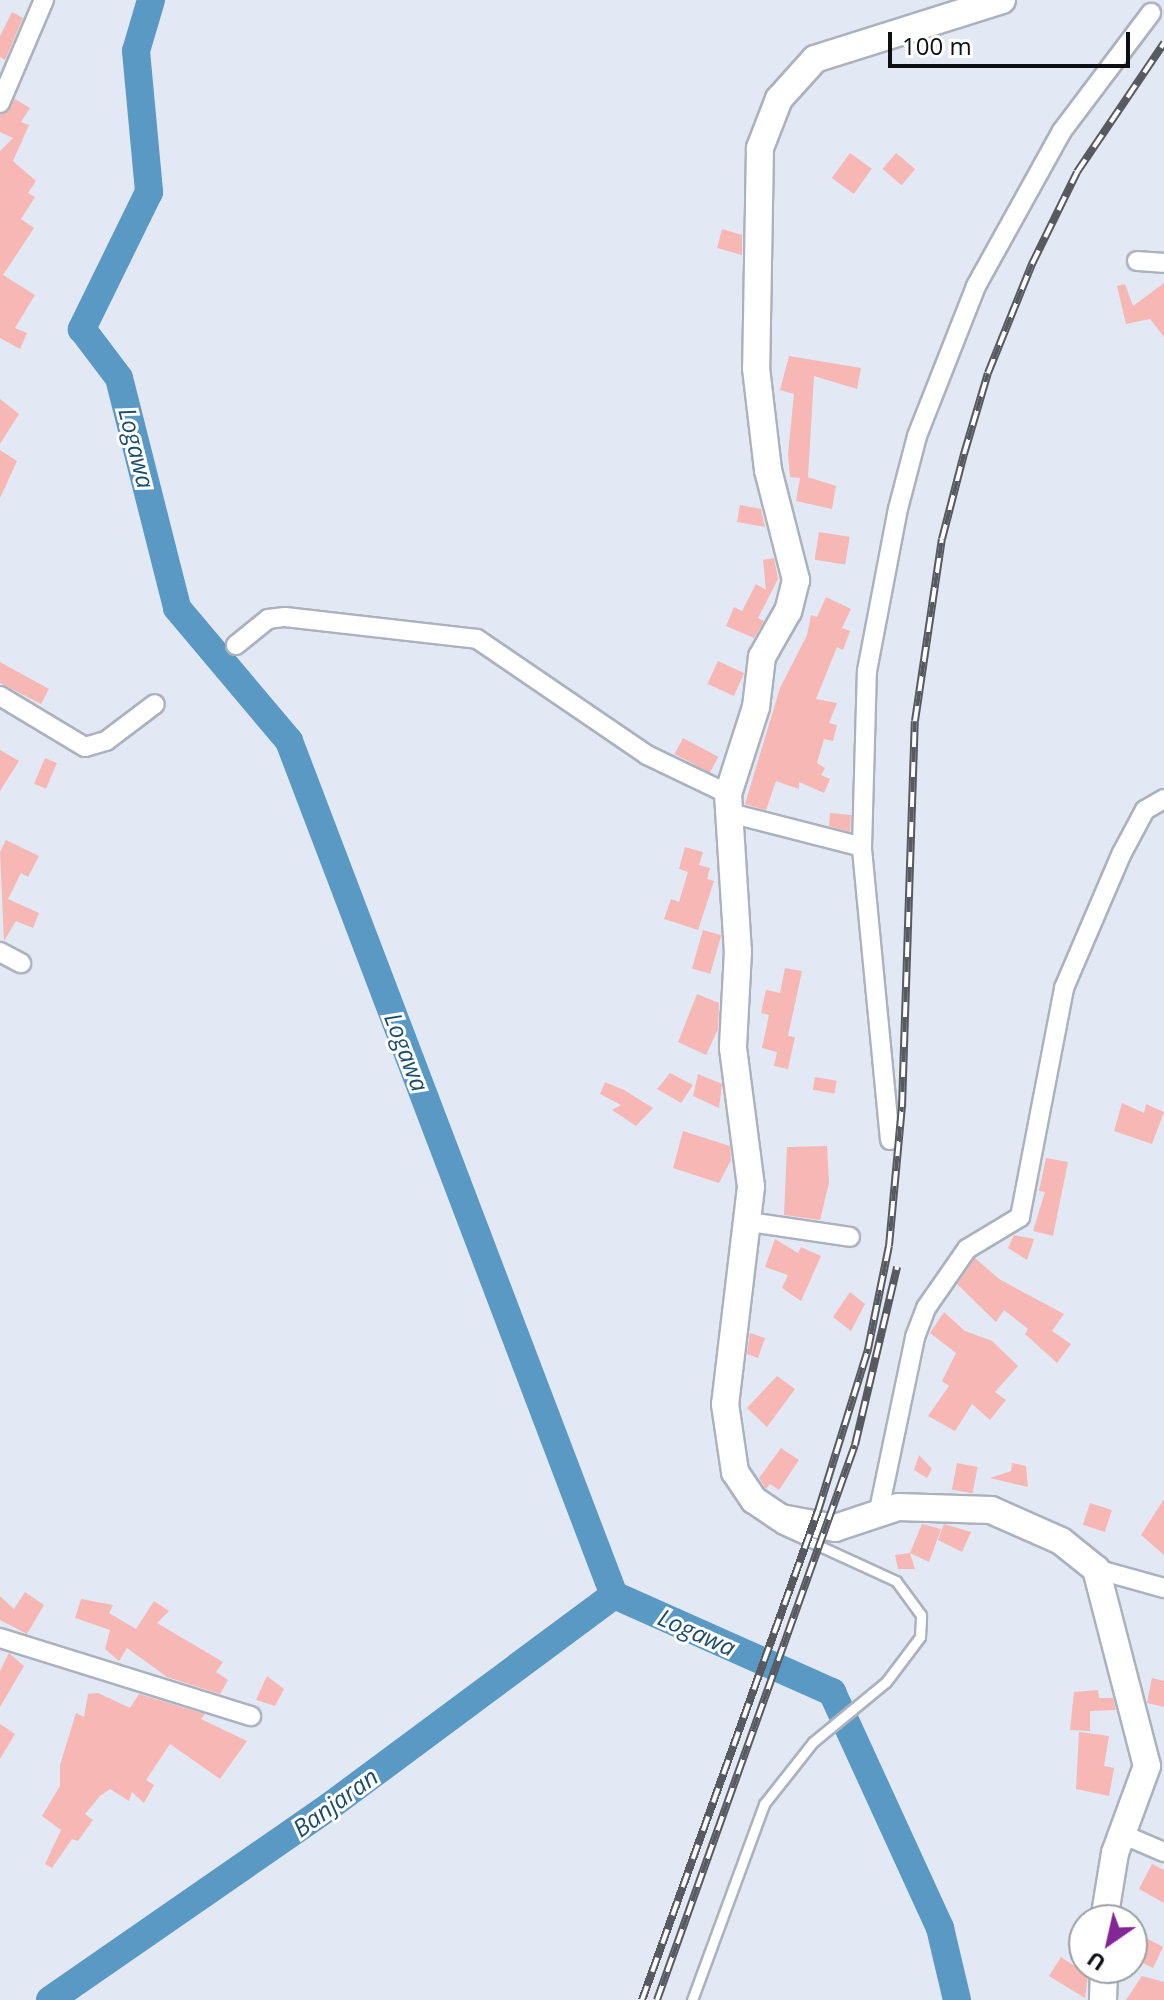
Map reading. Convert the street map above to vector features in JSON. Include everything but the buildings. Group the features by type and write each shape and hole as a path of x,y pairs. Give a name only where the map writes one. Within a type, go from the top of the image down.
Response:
{"street":[{"path":"0,103 44,0"},
{"path":"1002,0 815,59 795,76 768,120 758,163 756,368 770,483 796,580 788,611 762,657 756,707 727,803 738,951 733,1048 751,1174 749,1222 737,1280 725,1404 735,1472 761,1505 798,1524 835,1528 879,1510 938,1505 991,1510 1061,1541 1096,1569 1164,1588"},
{"path":"890,1140 862,847 867,671 898,509 917,436 944,365 1019,203 1062,131 1151,13"},
{"path":"1137,261 1164,263"},
{"path":"236,645 268,619 285,617 477,639 647,755 727,803 862,847"},
{"path":"0,696 85,747 106,741 155,704"},
{"path":"879,1510 915,1337 926,1308 967,1249 1020,1217 1064,988 1122,853 1145,810 1164,799"},
{"path":"0,952 21,963"},
{"path":"749,1222 850,1237"},
{"path":"1096,1569 1146,1752 1146,1779 1133,1838 1110,1904"},
{"path":"0,1638 251,1716"},
{"path":"1133,1838 1164,1852"}],"lane":[{"path":"692,2000 760,1813 813,1742 886,1682 920,1637 921,1615 912,1596 874,1569 789,1533 764,1515 761,1505"}],"waterway":[{"name":"Logawa","path":"151,0 136,51 149,192 82,329 119,378 177,608 289,741 614,1595 832,1692 940,1928 957,2000"},
{"name":"Banjaran","path":"50,2000 330,1806 614,1595"}],"railway":[{"path":"642,2000 818,1511 868,1349 889,1246 902,1107 915,721 942,539 964,454 988,373 1032,264 1077,172 1164,43"},
{"path":"657,2000 855,1445 897,1267"}]}
